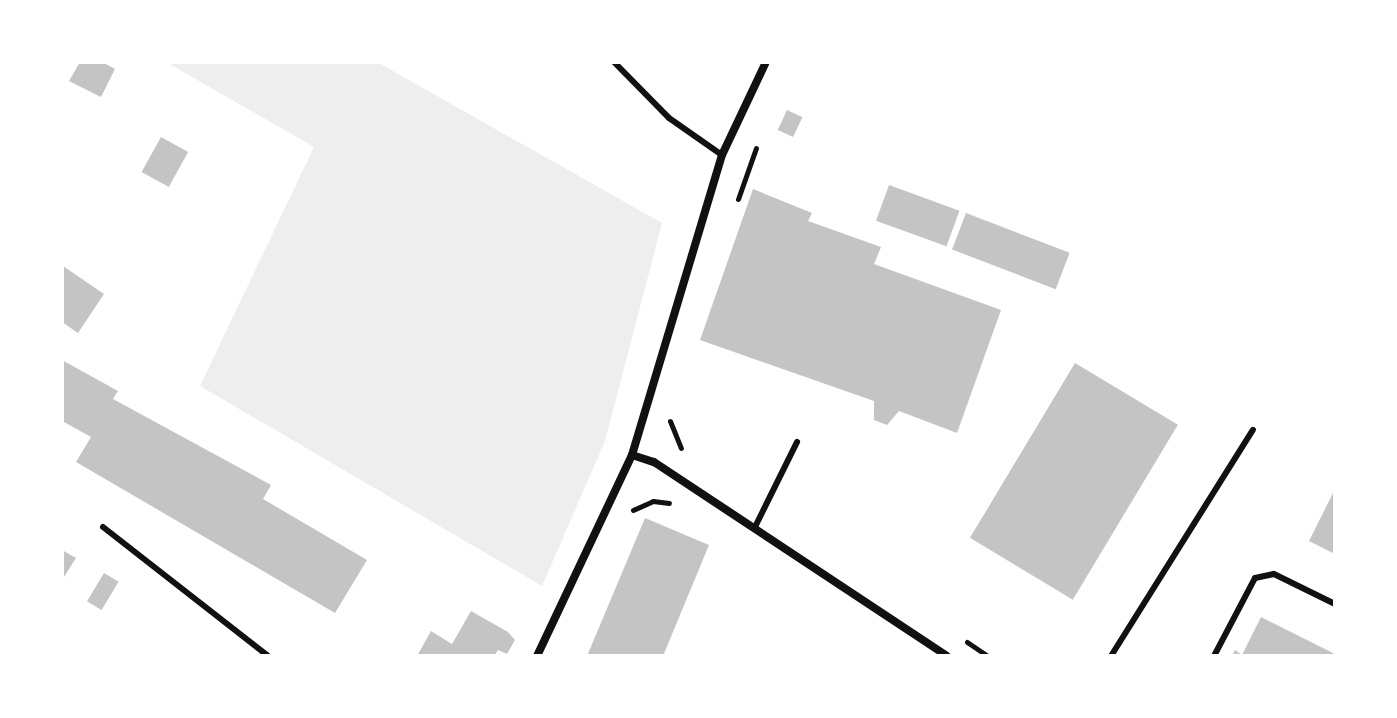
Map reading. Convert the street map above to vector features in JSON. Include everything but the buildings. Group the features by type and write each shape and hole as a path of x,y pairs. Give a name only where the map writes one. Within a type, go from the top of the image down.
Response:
{"street":[{"path":"537,656 632,455 722,155 766,62"},
{"path":"632,455 654,462 947,656"}],"lane":[{"path":"614,62 669,118 722,155"},
{"path":"1111,656 1253,430"},
{"path":"755,527 797,442"},
{"path":"103,527 268,656"},
{"path":"1214,656 1255,578 1274,574 1335,604"}],"path":[{"path":"735,208 760,136"},
{"path":"667,412 682,451 694,459"},
{"path":"626,515 653,501 685,507"},
{"path":"953,633 988,656"}],"shaded area":[{"path":"166,62 377,62 662,223 605,441 542,586 200,386 314,147"}]}
